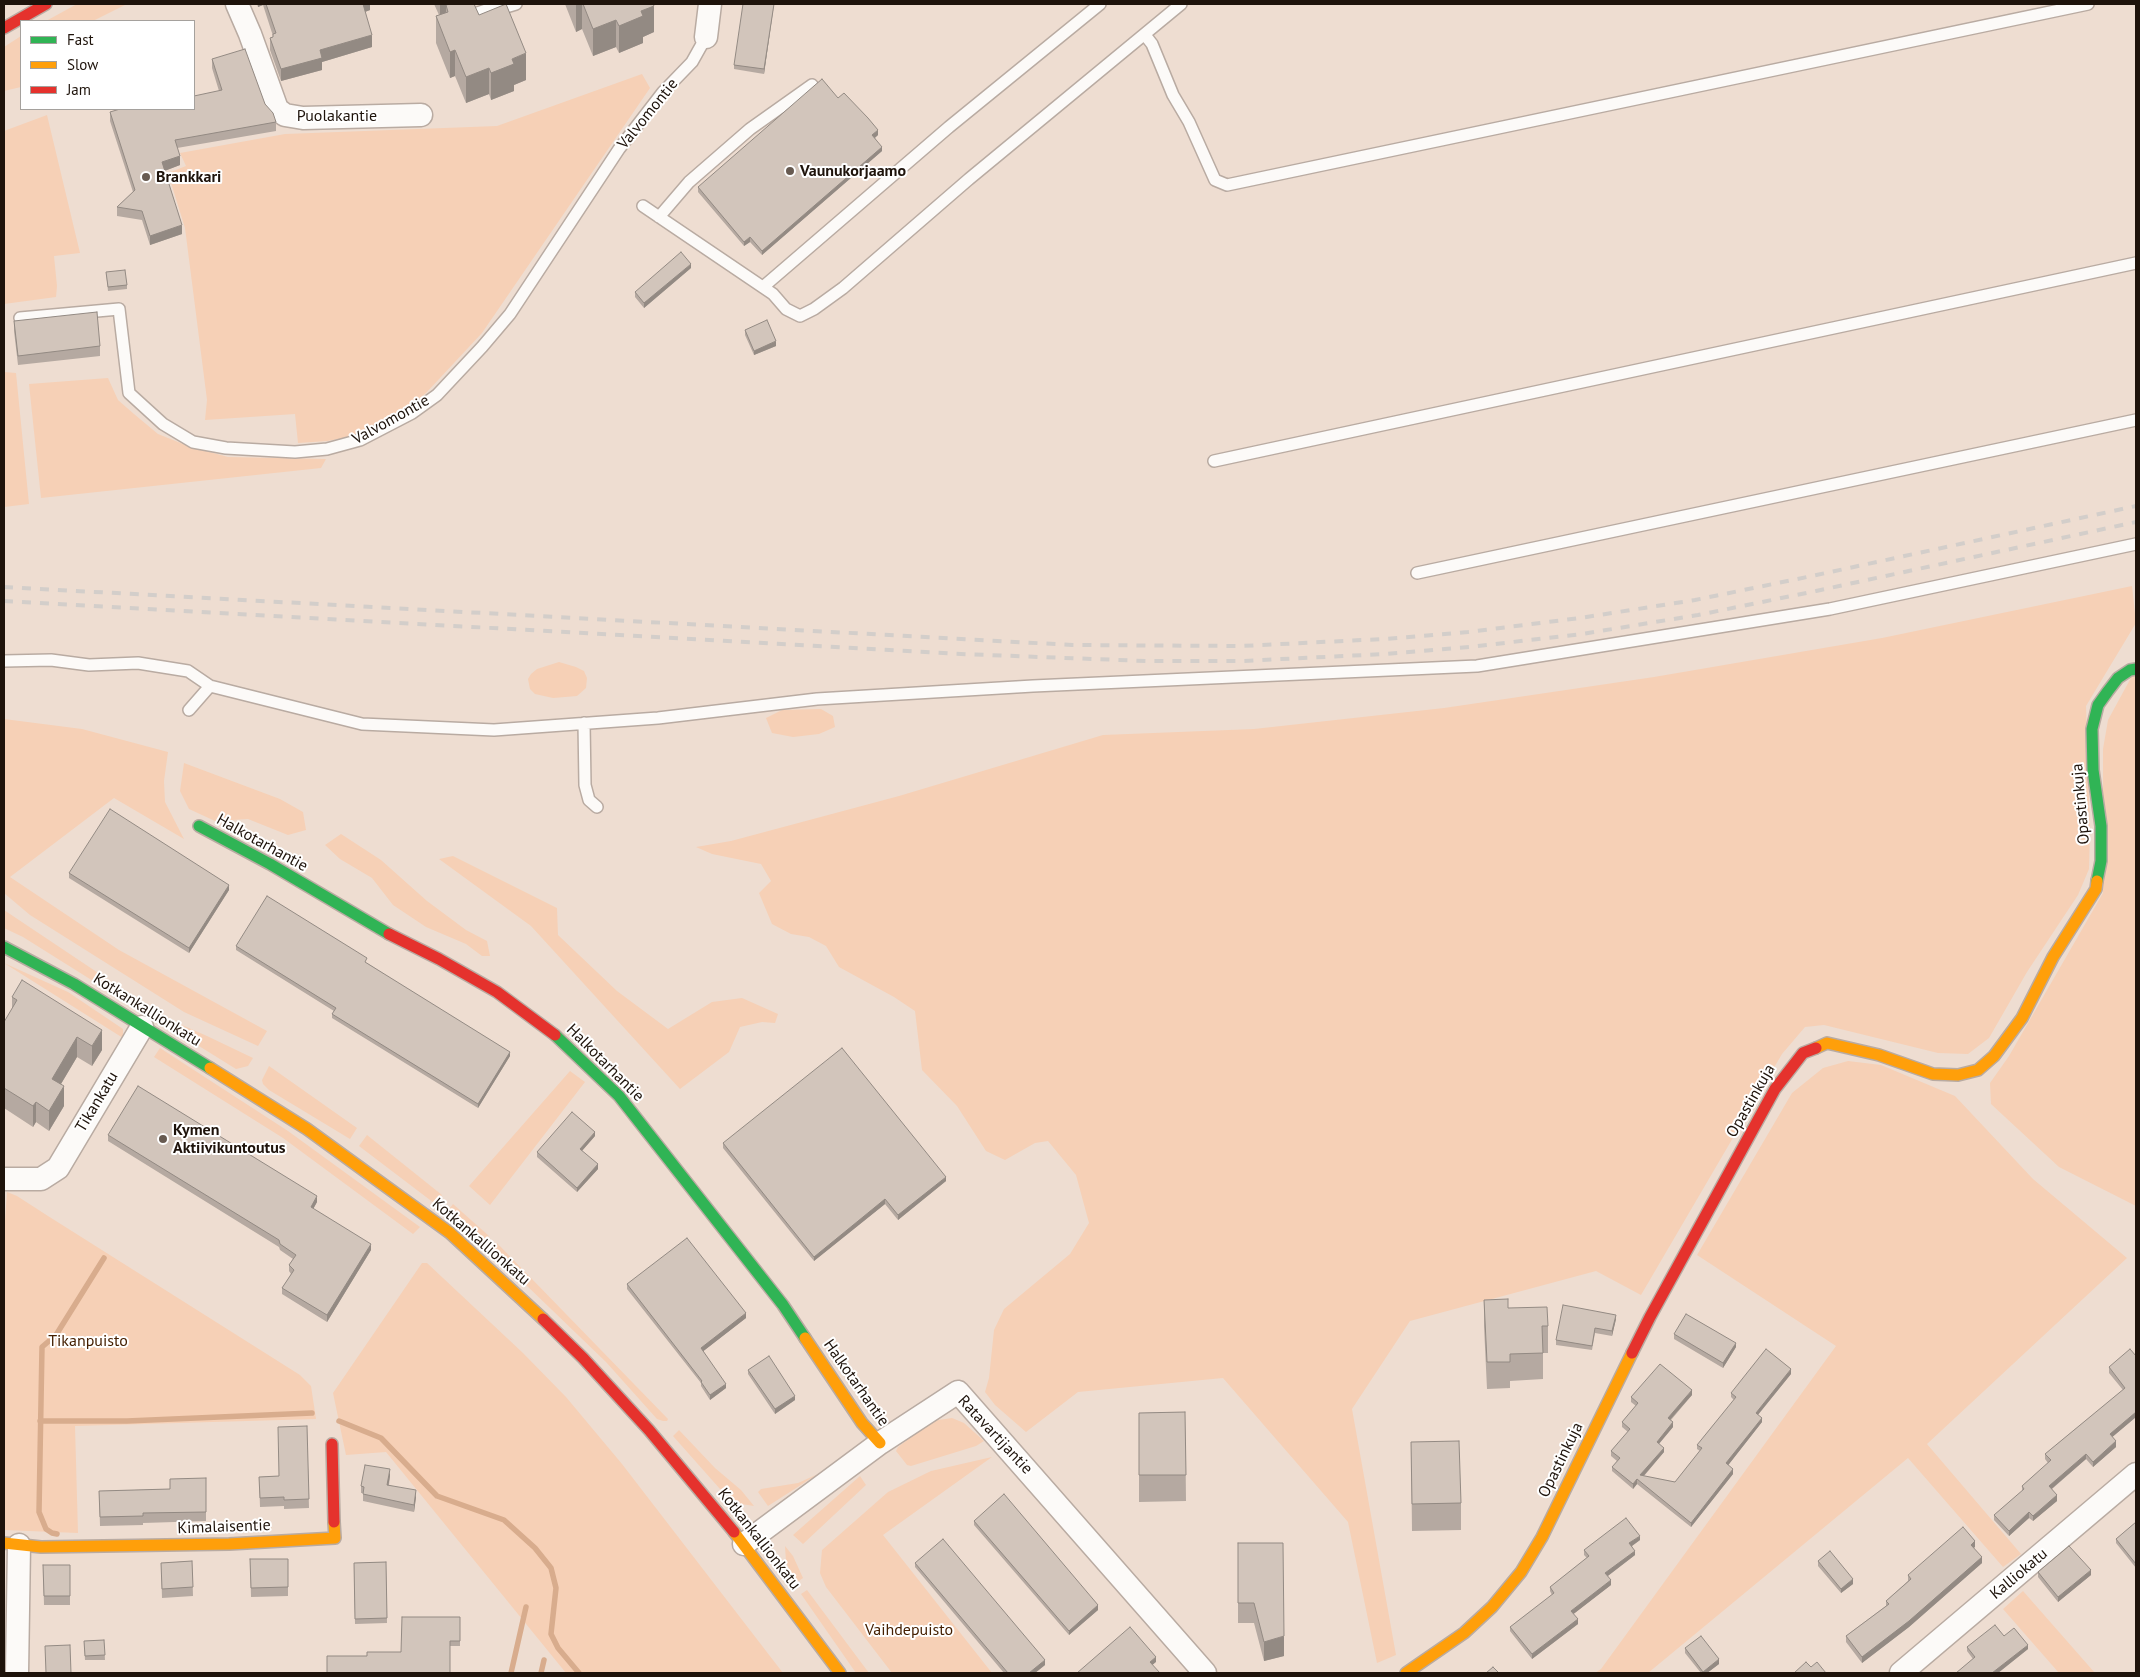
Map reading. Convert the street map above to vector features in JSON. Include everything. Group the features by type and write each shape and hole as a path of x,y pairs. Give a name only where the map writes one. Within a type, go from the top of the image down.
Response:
{"street":[{"path":"4,28 46,4"},
{"name":"Puolakantie","path":"237,4 277,109 286,115 303,118 421,115"},
{"path":"706,38 710,4"},
{"name":"Opastinkuja","path":"1406,1673 1464,1634 1492,1607 1521,1572 1542,1536 1650,1317 1775,1089 1803,1053 1827,1044 1879,1055 1933,1074 1958,1075 1978,1070 1994,1056 2016,1025 2053,957 2096,889 2101,861 2101,826 2093,770 2092,729 2098,705 2108,691 2118,678 2130,670 2136,669"},
{"name":"Halkotarhantie","path":"199,826 270,864 390,935 439,959 497,992 560,1039 619,1096 704,1203 783,1305 862,1423 880,1443"},
{"name":"Kotkankallionkatu","path":"4,947 74,984 307,1129 450,1233 526,1302 600,1376 649,1430 744,1544 840,1673"},
{"name":"Tikankatu","path":"4,1179 41,1179 49,1176 58,1168 142,1027"},
{"name":"Ratavartijantie","path":"744,1544 880,1443 958,1392 1206,1673"},
{"name":"Kimalaisentie","path":"11,1544 41,1548 335,1538 332,1444"},
{"name":"Kalliokatu","path":"1901,1673 2136,1474"},
{"path":"11,1544 17,1673"}],"lane":[{"path":"452,22 495,7 506,8 516,4"},
{"path":"763,287 949,127 1100,4"},
{"path":"643,206 774,294 786,309 800,316 814,309 842,288 969,179 1181,4"},
{"path":"1145,35 1152,44 1173,95 1189,122 1214,180 1227,185 2088,4"},
{"name":"Valvomontie","path":"20,318 119,310 129,393 163,424 194,442 226,448 295,452 328,449 360,440 412,413 437,395 482,347 510,314 619,149 663,92 692,62 706,38"},
{"path":"659,217 695,176 750,129 812,85"},
{"path":"1214,461 2136,263"},
{"path":"1416,573 2136,420"},
{"path":"4,661 51,660 89,665 138,663 188,670 210,686 362,724 494,730 658,718 818,699 1042,686 1477,666 1830,609 2136,544"},
{"path":"190,710 210,686"},
{"path":"584,723 585,784 589,800 597,807"}],"green space":[{"path":"77,4 127,4 95,20 48,20"},
{"path":"20,37 20,87 4,91 4,47"},
{"path":"642,74 650,88 482,333 426,393 406,409 350,437 298,443 295,414 205,420 207,400 185,228 168,173 186,166 180,153 285,134 497,126"},
{"path":"47,115 80,253 54,256 57,286 56,297 4,304 4,131"},
{"path":"4,372 16,373 29,504 4,507"},
{"path":"108,378 118,400 134,414 158,434 188,446 228,457 326,459 321,468 41,498 29,384"},
{"path":"2132,586 2136,623 2086,706 2090,827 2089,869 2078,895 2027,972 1989,1038 1968,1054 1938,1053 1824,1025 1805,1027 1782,1054 1641,1295 1596,1271 1410,1321 1352,1409 1396,1655 1377,1663 1348,1522 1223,1378 1078,1392 1026,1432 995,1405 985,1392 989,1378 994,1330 1004,1309 1070,1254 1089,1223 1076,1175 1048,1141 1035,1143 1005,1160 986,1151 957,1106 922,1070 915,1011 894,997 839,967 826,946 809,937 791,934 772,924 759,893 771,881 761,864 712,854 696,847 731,841 899,796 1103,735 1254,729 1444,708 1654,677 1882,638"},
{"path":"559,662 584,671 587,678 586,688 577,696 553,698 535,694 530,689 528,679 531,674 537,669"},
{"path":"2133,674 2136,674 2136,1206 2059,1167 1991,1104 1990,1083 2009,1056 2103,893 2103,749 2108,720"},
{"path":"821,709 833,716 835,727 819,734 793,737 772,733 766,718 782,710"},
{"path":"4,719 82,729 168,752 164,781 165,802 184,839 114,798 10,877 119,950 267,1031 258,1046 184,1012 30,915 4,893"},
{"path":"184,763 280,799 303,812 306,830 288,835 248,819 215,821 189,809 180,791"},
{"path":"341,834 381,860 427,901 466,930 487,941 490,956 482,956 466,944 426,927 393,905 372,878 340,859 325,845"},
{"path":"453,856 557,908 558,935 617,991 668,1029 712,1002 742,998 778,1014 775,1023 762,1022 740,1027 729,1052 680,1089 531,926 439,859"},
{"path":"4,910 164,1017 160,1023 23,937 4,928"},
{"path":"4,963 68,992 123,1029 123,1038"},
{"path":"175,1022 253,1058 248,1066 236,1069 170,1028"},
{"path":"160,1048 288,1131 420,1227 413,1234 283,1138 154,1057"},
{"path":"1848,1061 1881,1065 1955,1096 2033,1179 2127,1258 1927,1444 2021,1554 2003,1567 1908,1458 1648,1673 1595,1673 1601,1669 1836,1346 1697,1255 1792,1093 1823,1068"},
{"path":"269,1066 357,1128 350,1139 269,1090 262,1080"},
{"path":"570,1071 585,1082 490,1205 469,1186"},
{"path":"367,1135 442,1195 434,1203 359,1146"},
{"name":"Tikanpuisto","path":"7,1192 17,1196 300,1375 311,1386 316,1419 75,1426 78,1533 4,1530 4,1235"},
{"path":"453,1204 489,1236 483,1239 472,1238 446,1213"},
{"path":"497,1243 668,1419 667,1421 657,1419 606,1362 497,1257 494,1249"},
{"path":"422,1263 427,1263 523,1353 566,1397 622,1464 783,1673 566,1673 386,1452 346,1455 333,1393"},
{"path":"952,1418 964,1423 984,1441 976,1446 911,1466 907,1465 896,1451 898,1447 932,1421"},
{"path":"679,1430 715,1468 741,1490 754,1506 741,1504 720,1489 673,1436"},
{"name":"Vaihdepuisto","path":"992,1457 883,1535 992,1673 892,1673 826,1587 820,1573 822,1550 888,1492 931,1471"},
{"path":"818,1474 768,1506 758,1492 761,1489 798,1483"},
{"path":"860,1476 866,1485 803,1544 793,1535"},
{"path":"785,1546 793,1556 803,1578 796,1583 786,1562"},
{"path":"807,1590 869,1673 856,1673 801,1594"},
{"path":"2023,1591 2095,1673 2059,1673 2003,1609"}],"building":[{"path":"266,4 363,4 372,35 320,50 322,58 281,69 270,38 276,33"},
{"path":"474,4 479,15 506,4 526,53 512,59 514,64 491,73 489,68 466,77 455,50 450,52 436,16 448,12 446,5"},
{"path":"583,4 653,4 654,6 641,11 643,16 619,26 616,20 593,29"},
{"path":"743,4 774,4 764,69 734,65"},
{"path":"245,49 265,104 273,113 276,122 175,140 180,156 162,162 182,225 150,236 142,211 117,207 135,190 110,112 117,110 195,110 195,96 222,90 212,59"},
{"name":"Vaunukorjaamo","path":"822,79 838,98 844,93 868,118 878,130 872,135 882,147 762,251 750,237 744,242 698,187"},
{"path":"681,252 691,264 644,303 635,292"},
{"path":"125,270 127,285 108,287 106,272"},
{"path":"97,312 100,346 18,356 14,321"},
{"path":"767,320 776,341 754,351 745,330"},
{"path":"110,809 229,885 189,948 69,873"},
{"path":"267,896 367,958 365,962 510,1052 478,1104 332,1014 336,1008 236,946"},
{"path":"22,980 102,1030 92,1046 77,1037 52,1079 64,1086 49,1111 36,1102 33,1106 4,1088 4,1022 17,1000 12,997"},
{"path":"842,1048 946,1177 898,1215 885,1199 814,1257 723,1143"},
{"path":"138,1086 317,1196 311,1207 371,1244 327,1315 282,1288 294,1270 289,1265 296,1255 280,1244 279,1240 108,1135"},
{"path":"572,1112 595,1132 580,1149 598,1164 577,1188 537,1152"},
{"path":"687,1238 746,1313 701,1348 726,1384 710,1395 702,1381 627,1284"},
{"path":"1508,1299 1508,1308 1547,1307 1548,1326 1542,1326 1543,1353 1510,1354 1510,1362 1487,1362 1484,1300"},
{"path":"1563,1305 1616,1315 1612,1331 1595,1328 1592,1346 1556,1340"},
{"path":"1686,1314 1736,1343 1723,1363 1674,1334"},
{"path":"1766,1349 1791,1369 1756,1413 1762,1418 1726,1463 1733,1469 1691,1523 1637,1479 1633,1484 1612,1467 1620,1458 1611,1451 1630,1429 1622,1422 1638,1403 1631,1397 1660,1364 1692,1390 1668,1418 1673,1422 1657,1442 1664,1448 1640,1475 1675,1482 1702,1448 1697,1445 1736,1397 1731,1393"},
{"path":"2130,1349 2136,1356 2136,1412 2110,1434 2116,1441 2093,1462 2086,1454 2049,1486 2057,1495 2033,1516 2029,1512 2009,1531 1994,1515 2024,1489 2022,1486 2051,1460 2045,1454 2125,1388 2109,1367"},
{"path":"769,1356 795,1396 775,1409 748,1370"},
{"path":"1185,1412 1186,1475 1139,1475 1139,1413"},
{"path":"307,1426 309,1499 284,1500 284,1497 260,1498 259,1477 279,1476 278,1427"},
{"path":"1459,1441 1461,1503 1412,1504 1411,1442"},
{"path":"365,1465 390,1469 387,1485 416,1490 414,1505 363,1494 364,1487 361,1486"},
{"path":"206,1478 206,1512 143,1513 143,1516 100,1517 99,1491 170,1489 170,1479"},
{"path":"1004,1494 1098,1605 1069,1631 974,1521"},
{"path":"1626,1518 1640,1536 1629,1543 1635,1551 1605,1573 1611,1580 1571,1611 1578,1619 1532,1654 1510,1627 1554,1593 1550,1587 1589,1556 1584,1550"},
{"path":"2136,1522 2136,1564 2116,1539"},
{"path":"1963,1527 1975,1541 1971,1545 1982,1557 1909,1621 1862,1657 1846,1636 1889,1604 1886,1601 1911,1579 1908,1575"},
{"path":"943,1539 1045,1660 1029,1673 1008,1673 915,1563"},
{"path":"1238,1543 1283,1543 1284,1636 1264,1642 1254,1603 1238,1603"},
{"path":"2069,1546 2091,1570 2058,1597 2038,1572"},
{"path":"1830,1551 1853,1579 1841,1589 1818,1561"},
{"path":"250,1559 288,1559 288,1587 251,1588"},
{"path":"192,1561 193,1587 162,1589 161,1563"},
{"path":"386,1562 387,1618 355,1619 354,1563"},
{"path":"43,1565 70,1565 70,1596 44,1596"},
{"path":"402,1617 460,1617 460,1641 450,1641 450,1673 327,1673 327,1656 367,1656 367,1652 401,1652"},
{"path":"1995,1625 2004,1636 2014,1628 2028,1645 1992,1673 1956,1673 1975,1657 1967,1647"},
{"path":"1130,1627 1156,1657 1150,1662 1160,1673 1077,1673"},
{"path":"1701,1636 1719,1659 1703,1672 1685,1648"},
{"path":"104,1640 105,1655 85,1656 84,1641"},
{"path":"70,1645 71,1673 46,1673 45,1646"},
{"path":"1806,1662 1811,1667 1817,1662 1826,1673 1794,1673"},
{"path":"1493,1667 1499,1673 1486,1673"}],"waterway":[{"path":"57,1534 46,1529 39,1512 42,1347 56,1335 104,1258"},
{"path":"40,1421 127,1421 312,1413"},
{"path":"339,1421 381,1438 437,1496 504,1520 535,1548 551,1568 556,1588 551,1634 558,1648 579,1673"},
{"path":"239,1529 269,1528"},
{"path":"511,1673 526,1607"},
{"path":"541,1673 544,1660"}],"railway":[{"path":"4,587 1072,645 1241,646 1384,639 1468,632 1580,618 1695,600 2136,506"},
{"path":"4,601 961,654 1146,661 1242,661 1385,654 1469,647 1582,634 1698,615 2136,522"}],"traffic: fast":[{"path":"2097,881 2101,861 2101,826 2093,770 2092,729 2098,705 2108,691 2118,678 2130,670 2136,669"},
{"path":"199,826 270,864 389,934"},
{"path":"4,947 74,984 210,1068"},
{"path":"555,1035 619,1096 783,1305 805,1338"}],"traffic: slow":[{"path":"1816,1048 1827,1043 1879,1055 1933,1074 1958,1075 1978,1070 1994,1056 2022,1018 2053,957 2096,889 2097,881"},
{"path":"210,1068 307,1129 450,1233 543,1319"},
{"path":"805,1338 862,1423 880,1443"},
{"path":"1406,1673 1464,1633 1492,1607 1521,1572 1542,1537 1632,1353"},
{"path":"4,1543 41,1547 229,1544 335,1538 334,1522"},
{"path":"734,1532 840,1673"}],"traffic: jam":[{"path":"4,28 46,4"},
{"path":"389,934 439,959 497,992 555,1035"},
{"path":"1632,1353 1775,1089 1803,1053 1816,1048"},
{"path":"543,1319 583,1358 649,1430 734,1532"},
{"path":"332,1444 334,1522"}],"place":[{"name":"Vaunukorjaamo","path":"790,171"},
{"name":"Brankkari","path":"146,177"},
{"name":"Kymen Aktiivikuntoutus","path":"163,1139"}]}
